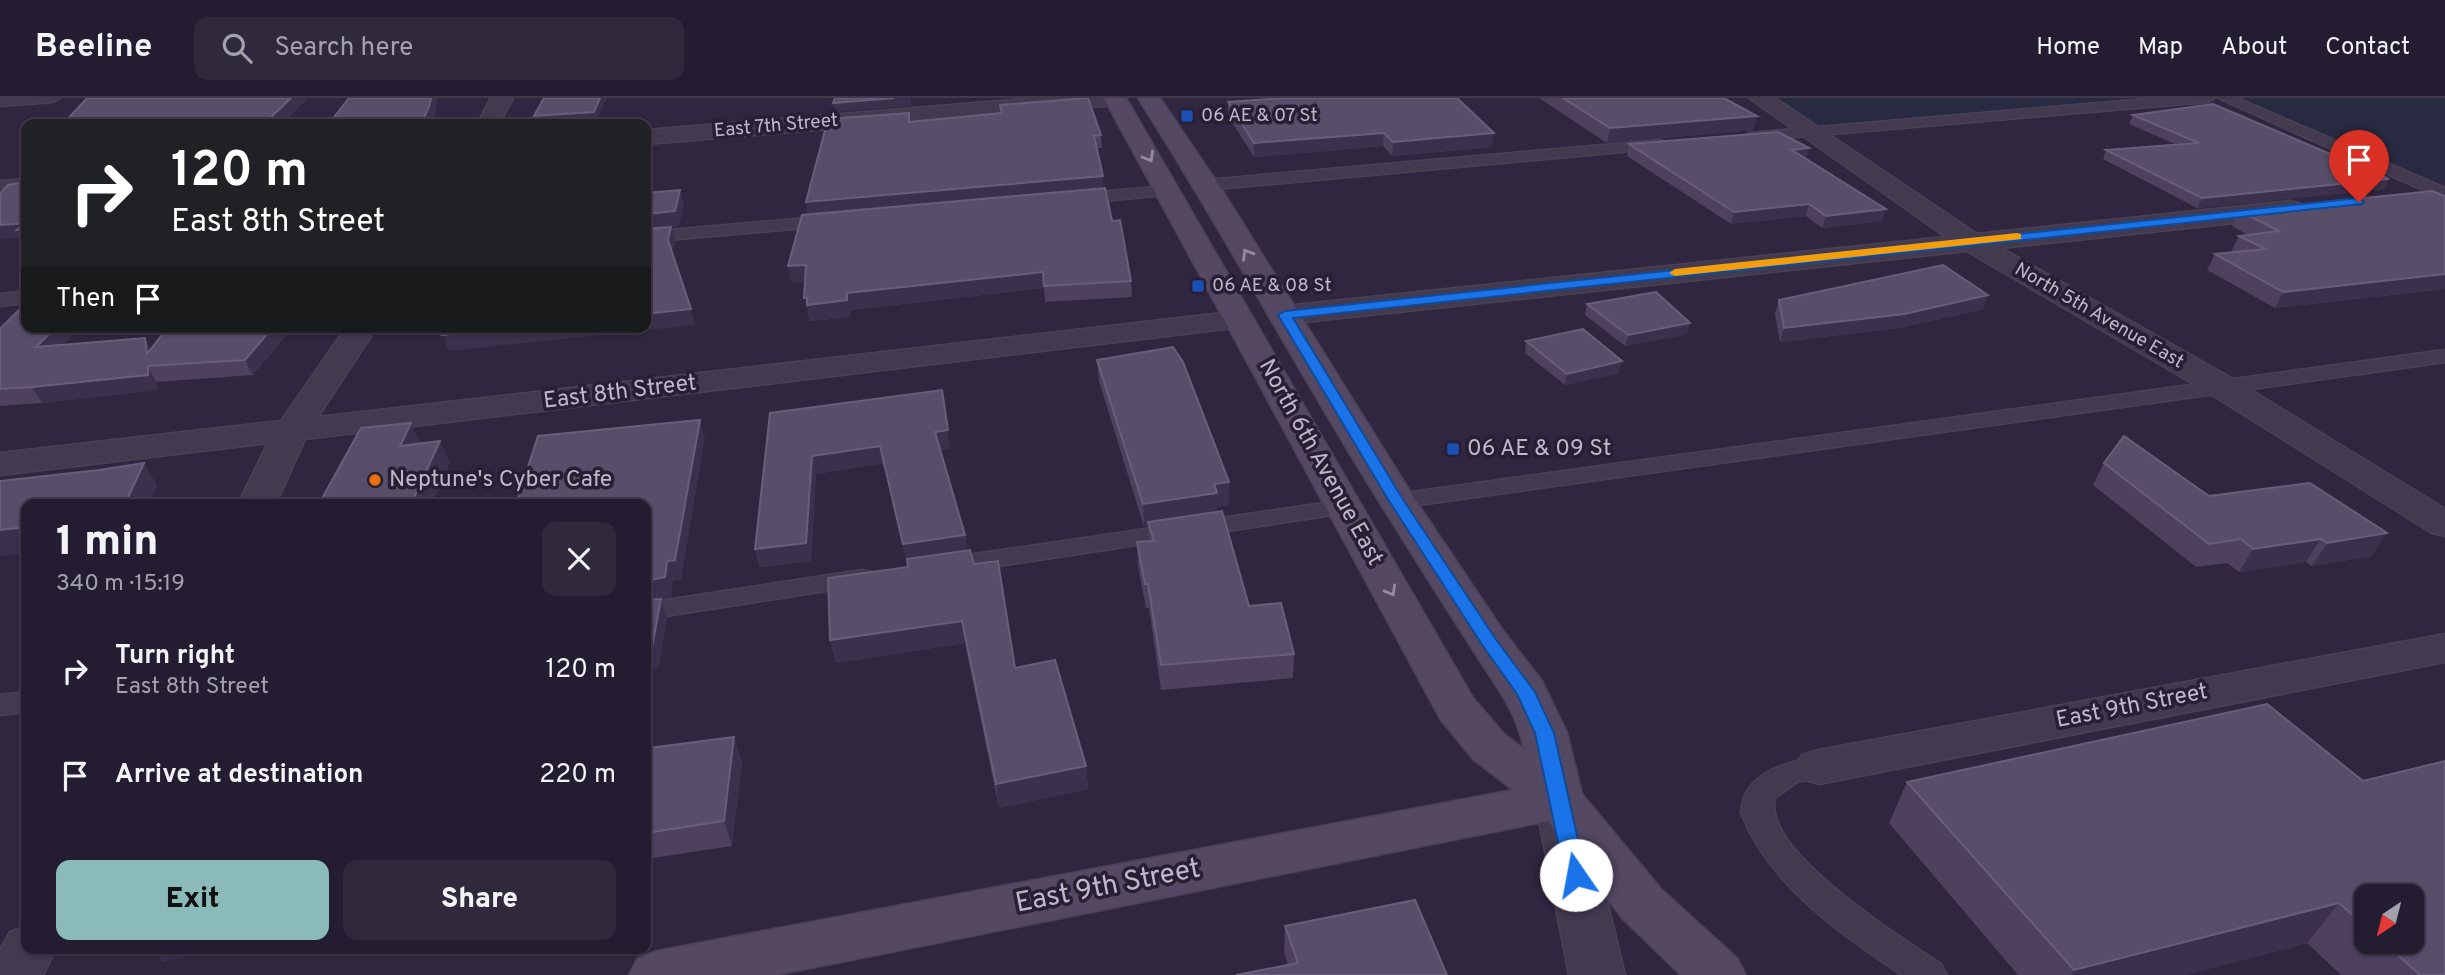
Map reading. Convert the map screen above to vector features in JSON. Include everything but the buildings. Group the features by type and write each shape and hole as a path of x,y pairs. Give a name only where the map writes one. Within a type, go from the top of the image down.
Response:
{"main road":[{"name":"North 6th Avenue East","path":"1116,98 1457,709 1489,747 1559,800"},
{"name":"North 6th Avenue East","path":"1149,98 1206,186 1396,501 1489,642 1526,692 1544,733 1559,800"},
{"name":"East 9th Street","path":"657,975 1559,800"},
{"path":"1559,800 1642,904 1718,975"}],"street":[{"path":"491,119 502,98"},
{"name":"East 7th Street","path":"651,137 1116,98"},
{"name":"North 5th Avenue East","path":"1760,98 1812,131 1969,241 2221,386 2445,525"},
{"path":"0,189 21,187"},
{"path":"2386,199 2444,193"},
{"path":"1285,315 2317,206"},
{"name":"East 8th Street","path":"0,464 1240,320"},
{"path":"259,499 291,431 358,333"},
{"name":"East 9th Street","path":"1819,766 2445,648"},
{"name":"North 6th Avenue East","path":"1559,800 1597,975"},
{"path":"15,975 26,954"}],"lane":[{"path":"0,102 53,98"},
{"path":"1730,138 2208,98"},
{"path":"2225,98 2444,193"},
{"path":"1206,186 1674,143"},
{"path":"1058,201 1168,191"},
{"path":"651,237 852,219"},
{"path":"0,300 21,298"},
{"path":"1396,501 2445,356"},
{"path":"919,570 1344,507"},
{"path":"651,610 892,574"},
{"path":"0,705 21,703"},
{"path":"1819,766 1789,773 1761,792 1757,812 1768,836 1784,859 1837,908 1929,975"}],"shaded area":[{"path":"1774,98 2185,98 1819,128"},
{"path":"2232,98 2445,98 2445,179 2433,180"}],"slow traffic":[{"path":"1675,273 2017,236"}],"place":[{"name":"06 AE & 07 St","path":"1187,116"},
{"name":"06 AE & 08 St","path":"1198,286"},
{"name":"06 AE & 09 St","path":"1453,449"},
{"name":"Neptune's Cyber Cafe","path":"375,480"}],"route":[{"path":"1576,875 1544,733 1526,692 1489,642 1396,501 1285,315 2359,202"}]}
